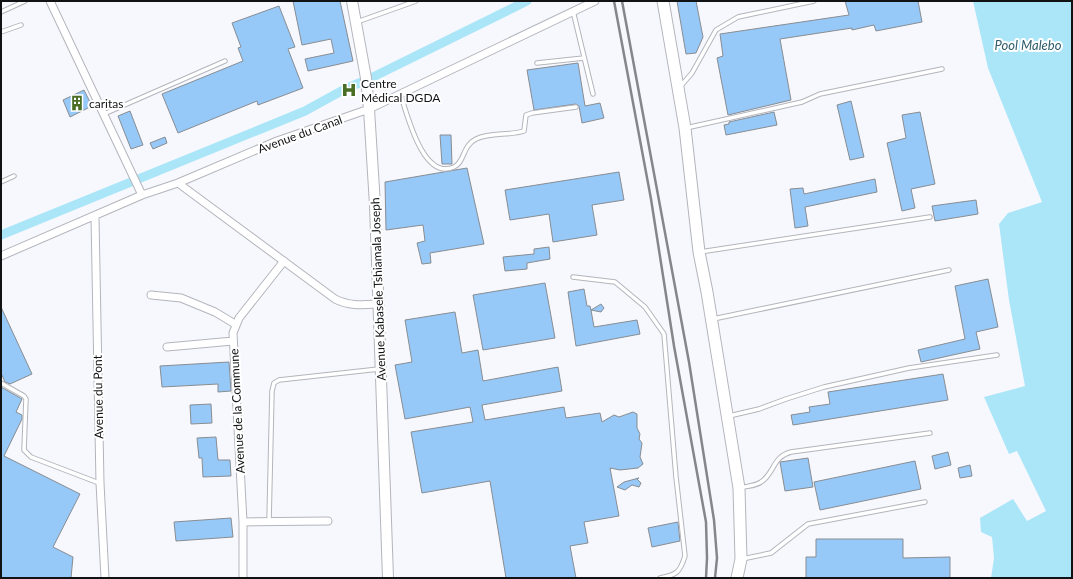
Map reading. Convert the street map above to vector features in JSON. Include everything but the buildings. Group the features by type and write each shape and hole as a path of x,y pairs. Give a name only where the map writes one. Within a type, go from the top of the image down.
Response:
{"main road":[{"name":"Avenue Kabasele Tshiamala Joseph","path":"352,1 366,78 375,205 377,304 388,578"},
{"path":"663,1 685,128 699,252 707,292 710,320 728,416 739,488 741,559 738,578"}],"street":[{"path":"50,1 141,192"},
{"name":"Avenue du Canal","path":"1,256 94,217 141,192 178,183 277,141 369,109 401,96 573,10 595,1"},
{"path":"178,183 335,299 346,304 356,306 377,304"},
{"name":"Avenue du Pont","path":"94,217 100,484 105,578"},
{"path":"151,295 181,298 215,312 235,324 284,261"},
{"name":"Avenue de la Commune","path":"235,324 233,341 243,522 243,578"},
{"path":"167,347 233,341"},
{"path":"243,522 328,521"}],"lane":[{"path":"1,12 25,1"},
{"path":"356,23 416,1"},
{"path":"678,89 692,73 716,30 738,17 814,1"},
{"path":"573,10 577,22 592,94"},
{"path":"1,32 21,25"},
{"path":"537,63 584,58"},
{"path":"103,114 225,61"},
{"path":"685,128 802,102 820,94 942,69"},
{"path":"401,96 417,144 430,161 434,164 447,168 454,167 459,163 467,146 476,139 495,133 513,133 524,131 526,115 576,107"},
{"path":"1,182 14,176"},
{"path":"699,252 930,216"},
{"path":"710,320 950,270"},
{"path":"573,277 615,282 645,307 664,334 676,477 685,556 682,569 672,576 660,578"},
{"path":"728,416 759,409 786,399 824,388 909,368 997,355"},
{"path":"269,522 272,391 274,384 279,380 380,369"},
{"path":"1,383 24,396 26,399 24,450 26,454 31,458 100,484"},
{"path":"739,488 761,483 767,477 778,459 784,454 791,452 930,434"},
{"path":"741,559 770,553 808,524 924,502"}],"water":[{"name":"Pool Malebo","path":"973,1 1072,1 1072,578 991,578 994,558 992,537 981,532 980,518 1013,499 1027,521 1046,511 1017,451 1009,454 984,397 1025,386 1009,300 999,224 1008,213 1042,202 988,68"}],"waterway":[{"path":"1,235 305,111 345,89 371,78 527,1"}],"railway":[{"path":"614,1 651,199 674,346 706,522 706,578"},
{"path":"622,1 689,362 714,520 717,558 715,578"}],"place":[{"name":"Centre Médical DGDA","path":"349,90"},
{"name":"caritas","path":"77,103"}]}
